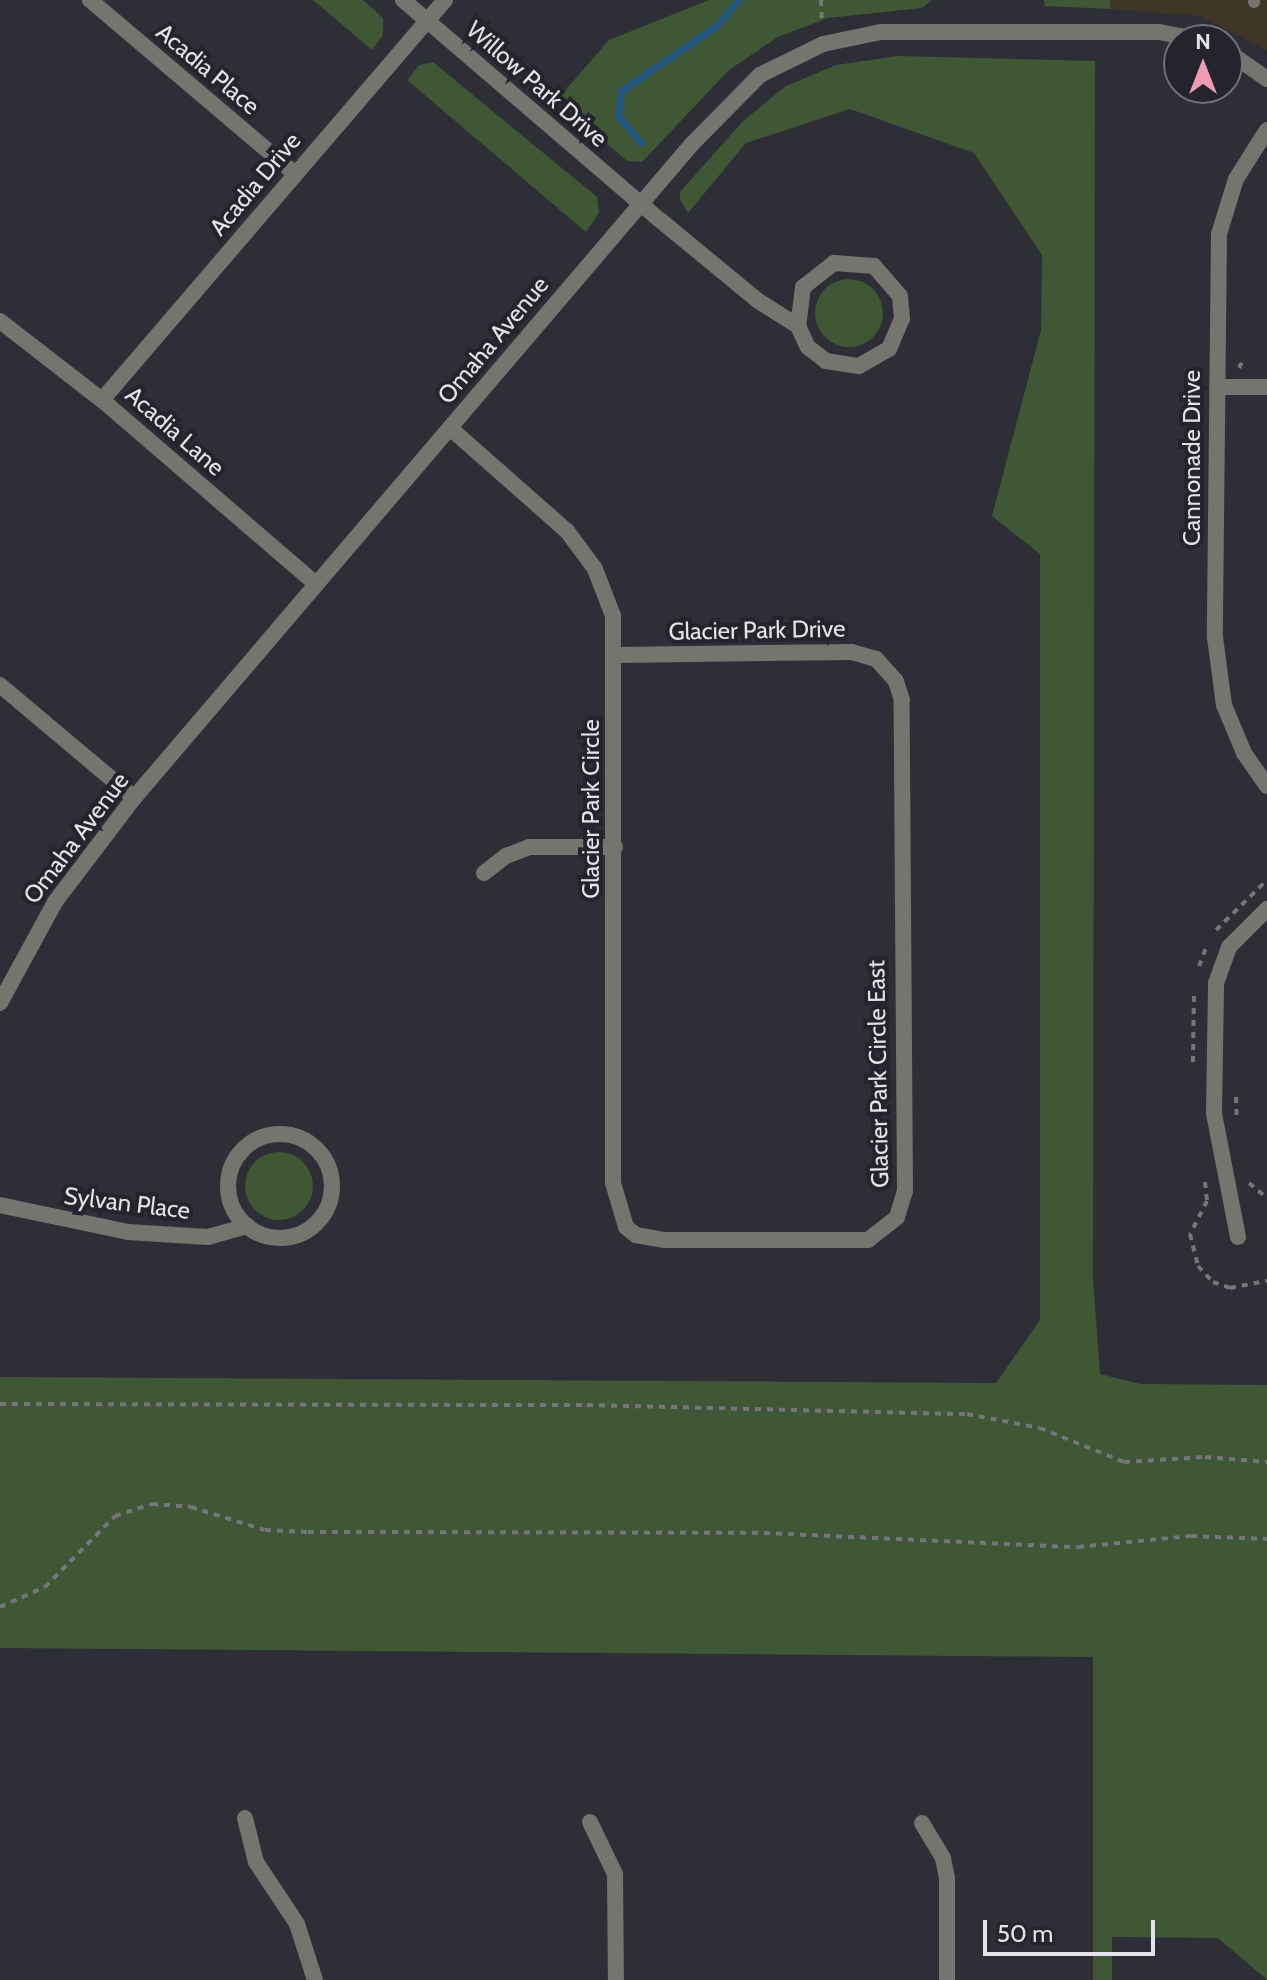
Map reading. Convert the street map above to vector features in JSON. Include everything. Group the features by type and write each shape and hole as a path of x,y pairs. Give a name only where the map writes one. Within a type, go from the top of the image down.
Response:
{"street":[{"name":"Acadia Place","path":"90,0 295,174"},
{"name":"Willow Park Drive","path":"403,0 641,205 757,300 798,326"},
{"name":"Acadia Drive","path":"102,400 445,0"},
{"name":"Omaha Avenue","path":"0,1003 55,902 134,798 315,583 750,83 823,44 897,31 1163,33"},
{"path":"1243,62 1267,79"},
{"name":"Cannonade Drive","path":"1267,130 1236,179 1219,234 1217,387 1217,666 1228,717 1267,786"},
{"path":"834,263 864,263 882,272 895,287 902,307 900,330 889,349 859,366 826,361 808,347 798,326 803,287 834,263"},
{"name":"Acadia Lane","path":"0,321 102,400 315,583"},
{"path":"1217,387 1267,387"},
{"name":"Glacier Park Circle","path":"450,428 567,531 587,555 613,616 616,655 614,1196 626,1227 649,1238"},
{"name":"Glacier Park Drive","path":"616,655 852,652 876,659 892,674"},
{"name":"Glacier Park Circle East","path":"649,1238 861,1242 889,1227 903,1205 902,700 892,674"},
{"path":"0,685 134,798"},
{"path":"484,873 506,856 529,847 615,847"},
{"path":"1238,1237 1214,1113 1216,983 1229,947 1267,909"},
{"path":"277,1133 315,1146 332,1175 331,1199 321,1219 302,1233 279,1238 247,1226 231,1202 228,1184 243,1149 277,1133"},
{"name":"Sylvan Place","path":"0,1205 128,1232 208,1237 247,1226"},
{"path":"245,1818 256,1862 297,1924 315,1980"},
{"path":"590,1822 615,1874 616,1980"},
{"path":"922,1823 943,1858 947,1878 947,1980"}],"path":[{"path":"821,0 822,23"},
{"path":"1235,1086 1238,1132"},
{"path":"1247,1178 1253,1190 1267,1198"},
{"path":"0,1404 587,1405 967,1414 1040,1428 1124,1462 1205,1457 1267,1462"},
{"path":"0,1607 45,1587 115,1516 152,1504 191,1507 265,1530 308,1532 764,1533 1078,1547 1191,1536 1267,1539"}],"shaded area":[{"path":"1110,0 1267,0 1267,50 1243,38 1243,24 1216,24 1200,16 1110,9"}],"green space":[{"path":"313,0 363,0 383,18 383,35 372,50"},
{"path":"709,0 932,0 922,8 828,18 778,37 729,70 642,162 627,161 557,100 609,40"},
{"path":"1044,0 1110,0 1110,9 1045,6"},
{"path":"898,56 1095,61 1093,1279 1100,1374 1141,1384 1267,1385 1267,1980 1218,1938 1112,1937 1112,1980 1093,1980 1093,1657 0,1648 0,1377 996,1383 1040,1320 1040,554 992,516 1041,330 1042,255 974,153 850,109 746,143 688,213 680,200 680,192 743,121 786,86 836,65"},
{"path":"433,62 597,197 599,213 586,232 407,80 419,65"},
{"path":"856,279 877,294 883,313 881,326 873,337 856,347 842,347 825,337 817,326 815,306 825,289 836,281"},
{"path":"279,1152 303,1162 313,1186 303,1210 279,1220 255,1210 245,1186 255,1162"}],"waterway":[{"path":"641,143 618,116 621,91 716,26 739,0"}]}
